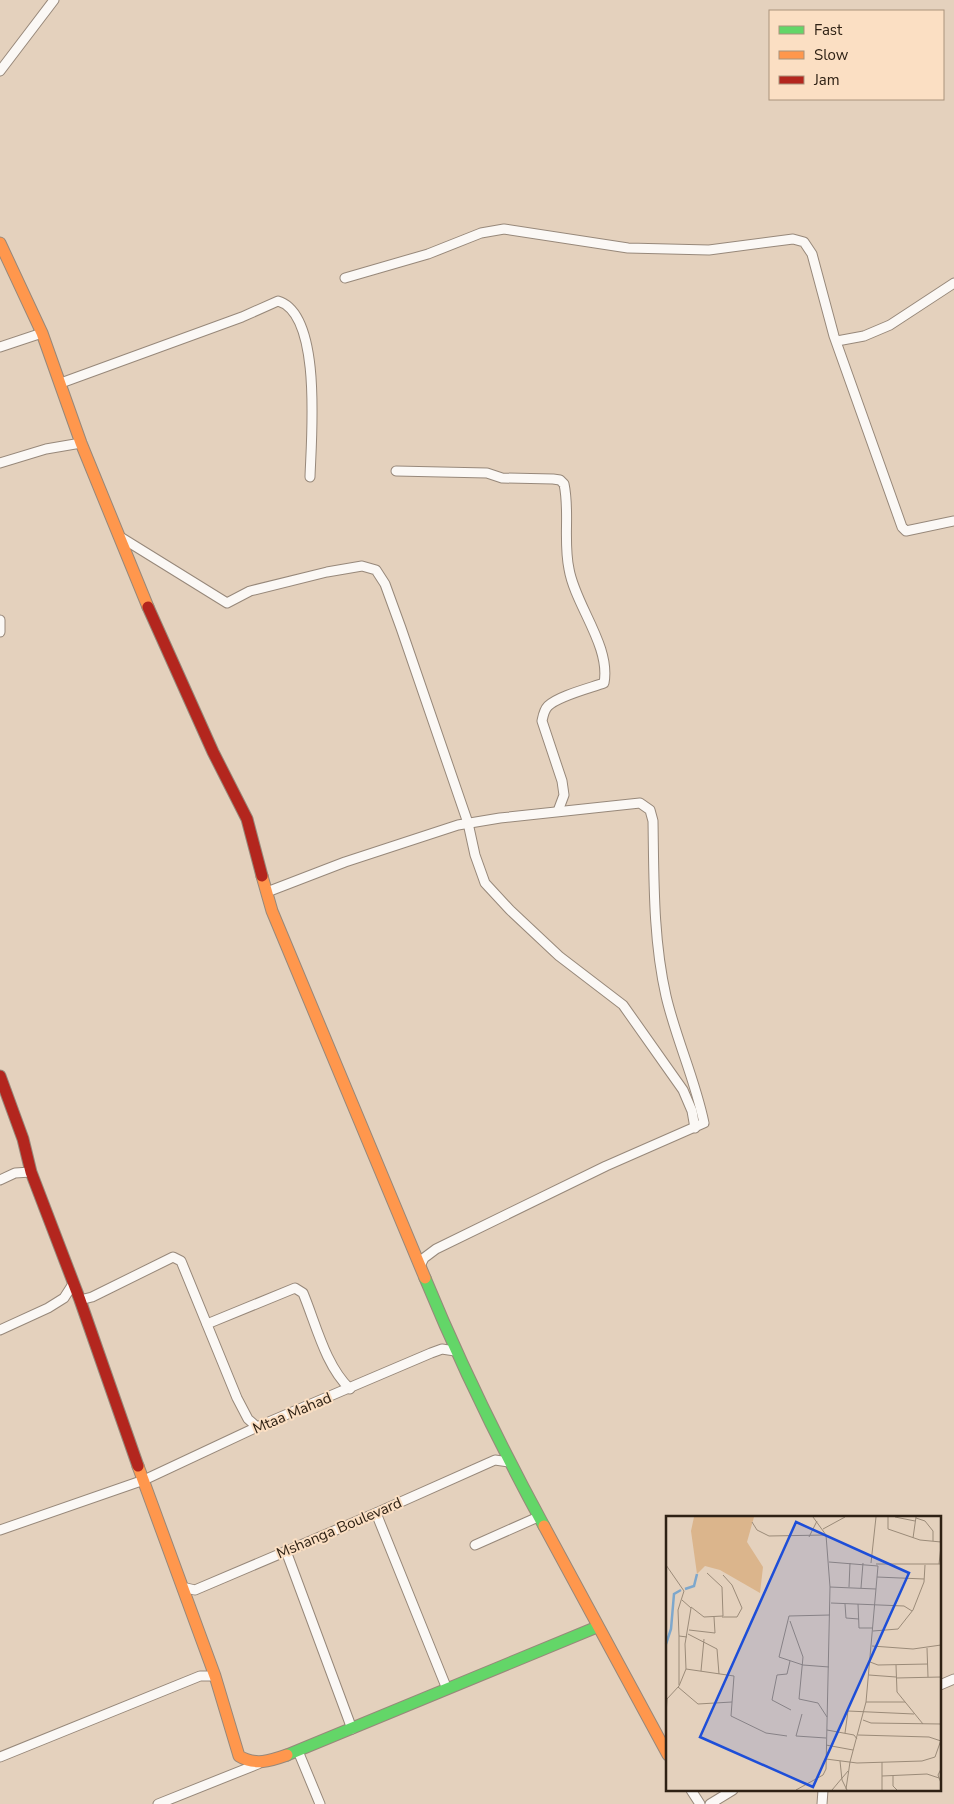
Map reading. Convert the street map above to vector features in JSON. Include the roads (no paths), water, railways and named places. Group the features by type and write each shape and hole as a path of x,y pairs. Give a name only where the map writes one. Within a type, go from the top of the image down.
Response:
{"street":[{"path":"0,71 54,0"},
{"path":"345,278 428,254 481,232 504,229 628,248 709,250 793,239 804,242 812,254 837,341 902,527 906,531 914,531 954,521"},
{"path":"0,243 42,333 79,437 122,538 150,612 212,752 247,819 272,911 455,1351 509,1462 666,1751"},
{"path":"837,341 864,336 890,325 954,282"},
{"path":"61,383 282,302 290,309 299,322 310,368 312,405 310,477"},
{"path":"0,347 42,333"},
{"path":"0,463 67,446 79,437"},
{"path":"396,471 487,473 502,478 553,479 560,480 564,484 568,569 582,609 591,624 606,673 604,682 547,707 542,721 564,795 577,809"},
{"path":"122,538 227,603 250,591 327,572 362,566 376,570 385,584 401,628 468,823 485,883 559,956 623,1005 683,1090 692,1111 694,1128"},
{"path":"0,620 2,625 0,632"},
{"path":"558,811 564,795"},
{"path":"267,892 442,828 558,811 640,803 646,805 652,814 654,909 665,994 694,1083 704,1123 606,1166 436,1249 424,1258 420,1266"},
{"path":"470,835 480,821"},
{"path":"0,1076 28,1159 25,1172 80,1301 215,1676 239,1756 232,1773"},
{"path":"0,1180 25,1172"},
{"path":"64,1298 80,1301 92,1297 173,1257 182,1261 237,1398 248,1419 257,1427"},
{"path":"0,1330 48,1308 64,1298 73,1284"},
{"path":"206,1324 296,1288 303,1293 332,1365 341,1381 350,1389"},
{"path":"442,1350 448,1334"},
{"name":"Mtaa Mahad","path":"0,1530 144,1480 257,1427 442,1350 455,1351"},
{"path":"500,1443 495,1460 509,1462"},
{"name":"Mshanga Boulevard","path":"195,1590 286,1550 376,1514 495,1460"},
{"path":"376,1514 448,1689"},
{"path":"475,1545 538,1517"},
{"path":"286,1550 352,1729"},
{"path":"182,1587 195,1590 188,1604"},
{"path":"158,1804 232,1773 298,1751 597,1627"},
{"path":"0,1757 200,1676 215,1676"},
{"path":"942,1684 954,1679"},
{"path":"298,1751 320,1804"},
{"path":"239,1756 249,1762 258,1764"},
{"path":"691,1792 700,1804"},
{"path":"710,1804 730,1792"}]}
